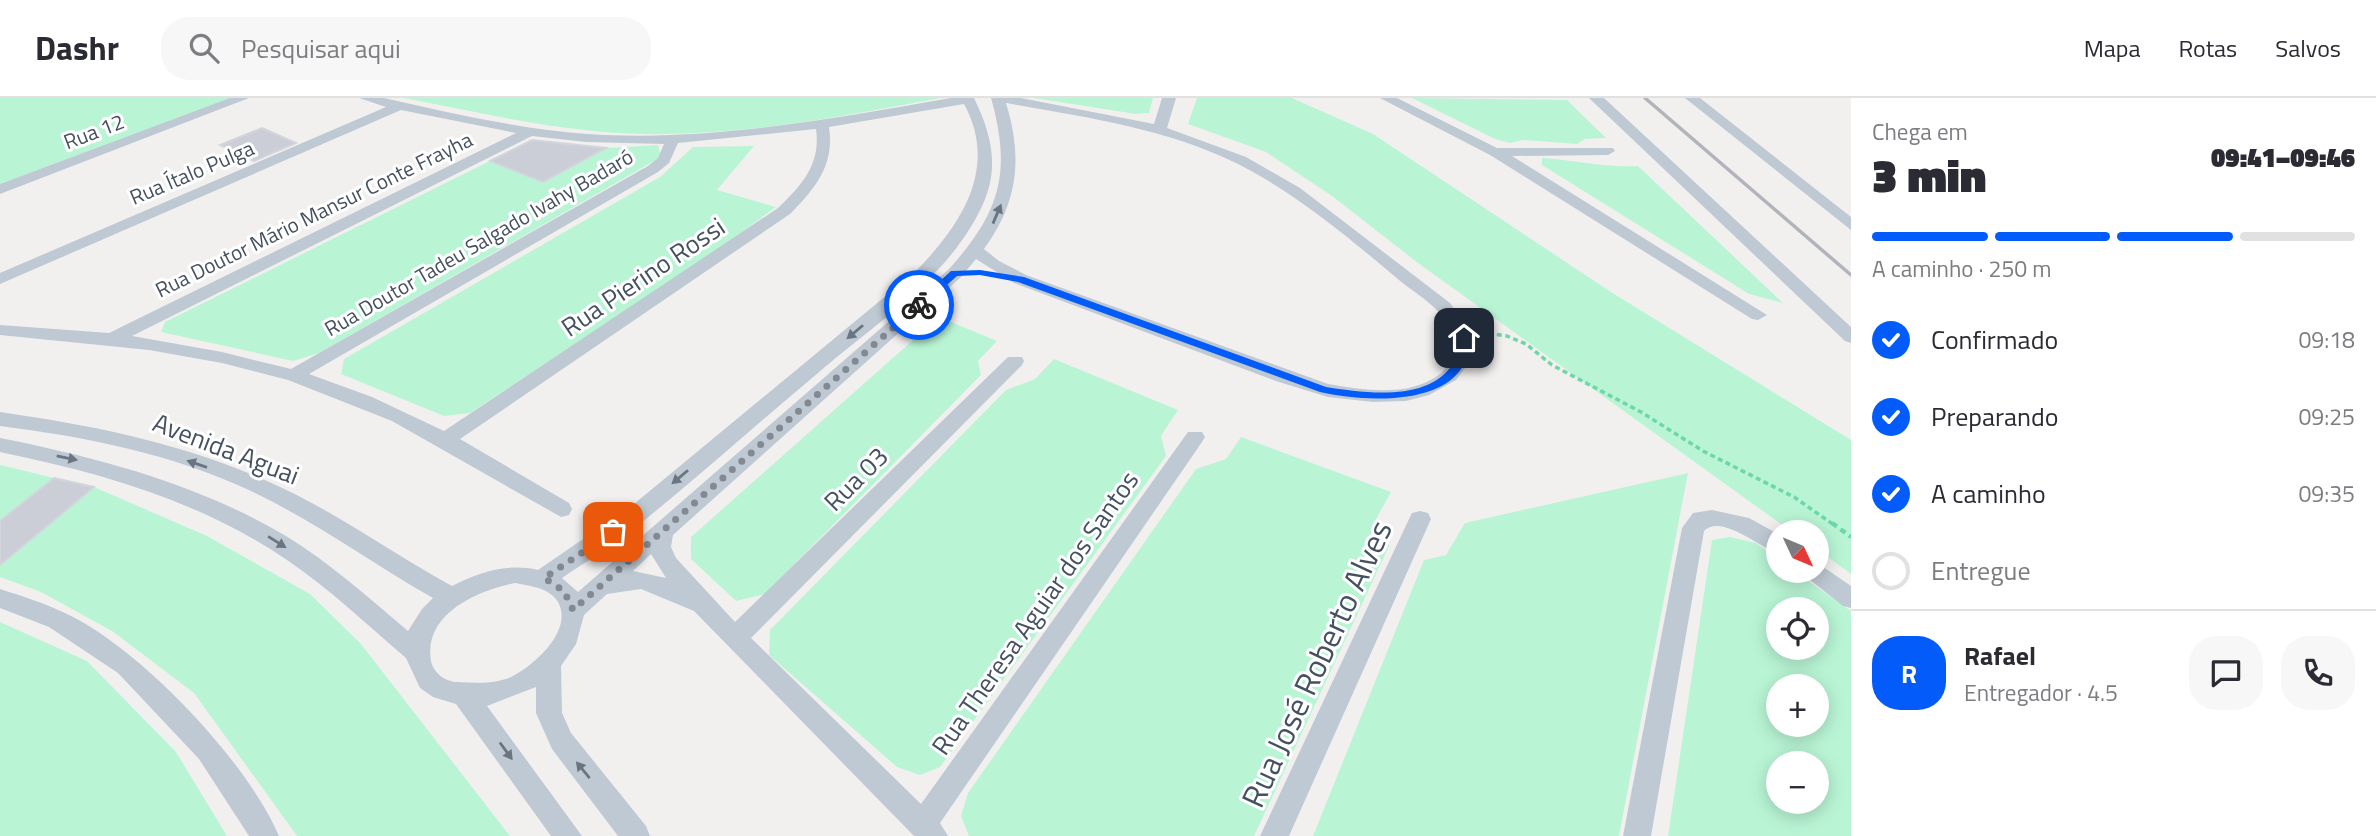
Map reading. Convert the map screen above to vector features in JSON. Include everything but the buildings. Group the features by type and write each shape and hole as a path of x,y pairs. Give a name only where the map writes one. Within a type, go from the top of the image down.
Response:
{"street":[{"name":"Rua 12","path":"0,189 242,98"},
{"path":"366,98 531,131 604,139 673,139 753,133 822,124 967,98 984,130 986,169 969,217 943,254 870,319 613,532 544,578"},
{"path":"573,610 662,535 976,251 992,226 1012,175 1013,156 998,98 1160,129 1220,151 1271,176 1444,307 1461,330 1464,352 1458,366 1434,387 1398,395 1358,396 1324,390 1020,279 988,262 976,251"},
{"path":"1160,129 1168,98"},
{"path":"1387,98 1495,152 1758,315"},
{"path":"1596,98 1851,337"},
{"path":"1692,98 1851,225"},
{"name":"Rua Ítalo Pulga","path":"0,279 401,105"},
{"path":"1004,118 1032,111 1064,110"},
{"name":"Rua Pierino Rossi","path":"445,440 785,211 804,192 823,160 826,142 822,124"},
{"name":"Rua Doutor Mário Mansur Conte Frayha","path":"116,337 531,131"},
{"name":"Rua Doutor Tadeu Salgado Ivahy Badaró","path":"294,375 653,169 664,160 673,139"},
{"path":"1495,152 1608,151"},
{"path":"954,273 980,272 1020,279"},
{"path":"0,331 116,337 162,344 294,375 352,397 445,440 480,458 561,509"},
{"name":"Rua 03","path":"736,637 1015,360"},
{"name":"Avenida Aguai","path":"0,419 138,444 229,474 293,503 451,597"},
{"name":"Rua Theresa Aguiar dos Santos","path":"928,830 1195,437"},
{"path":"0,445 86,462 159,484 240,520 282,544 326,577 417,653"},
{"path":"1637,836 1693,528 1700,519 1713,517 1734,521 1766,538"},
{"name":"Rua José Roberto Alves","path":"1274,836 1420,519"},
{"path":"662,535 660,547 666,562 705,608 928,830"},
{"path":"530,575 544,578 564,591 573,610 572,629 564,648 548,666 509,689 466,696 445,691 429,682 420,668 417,653 421,633 433,614 451,597 498,576 530,575"},
{"path":"597,588 630,578 645,579 705,608"},
{"path":"1829,582 1851,599"},
{"path":"0,598 58,620 127,666 209,750 265,836"},
{"path":"548,666 549,713 561,741 636,836"},
{"path":"466,696 568,836"}],"path":[{"path":"1461,330 1507,336 1526,344 1552,365 1641,412 1703,451 1794,497 1851,537"}],"green space":[{"path":"0,98 231,98 0,184"},
{"path":"404,98 941,98 768,127 681,134 637,134 546,125"},
{"path":"1034,98 1153,98 1149,113 1136,114"},
{"path":"1197,98 1292,98 1373,134 1611,292 1851,440 1851,574 1829,558 1829,520 1775,520 1418,263 1332,196 1266,152 1188,124"},
{"path":"1412,98 1567,100 1606,138 1585,139 1577,144 1523,140 1510,143 1495,139"},
{"path":"658,145 661,157 319,353 293,361 161,332 165,322 490,161 543,182 606,148"},
{"path":"754,146 717,190 776,207 710,255 470,413 444,416 341,374 344,359 660,177 693,147"},
{"path":"1542,158 1638,166 1783,303 1749,294 1542,165"},
{"path":"939,317 997,341 978,361 981,375 765,594 736,601 691,559 691,537"},
{"path":"1054,359 1178,410 1161,436 1166,456 940,767 920,775 897,767 769,655 770,630 1006,390 1035,379"},
{"path":"1241,437 1391,492 1376,519 1389,546 1254,836 969,836 961,816 968,793 1196,469 1226,459"},
{"path":"0,465 54,478 0,521"},
{"path":"1688,473 1619,836 1313,836 1424,560 1446,555 1465,523"},
{"path":"94,487 207,536 310,594 361,644 510,836 297,836 194,693 112,631 41,592 0,577 0,565"},
{"path":"1730,537 1756,543 1766,550 1766,583 1811,583 1851,611 1851,836 1668,836 1712,540"},
{"path":"0,622 87,661 176,752 227,836 0,836"}],"railway":[{"path":"1645,98 1851,275"}],"way so far":[{"path":"613,532 544,578 564,591 573,610 662,535 919,305"}],"route":[{"path":"919,305 954,273 980,272 1020,279 1324,390 1358,396 1398,395 1434,387 1458,366 1464,352 1464,338"}]}
